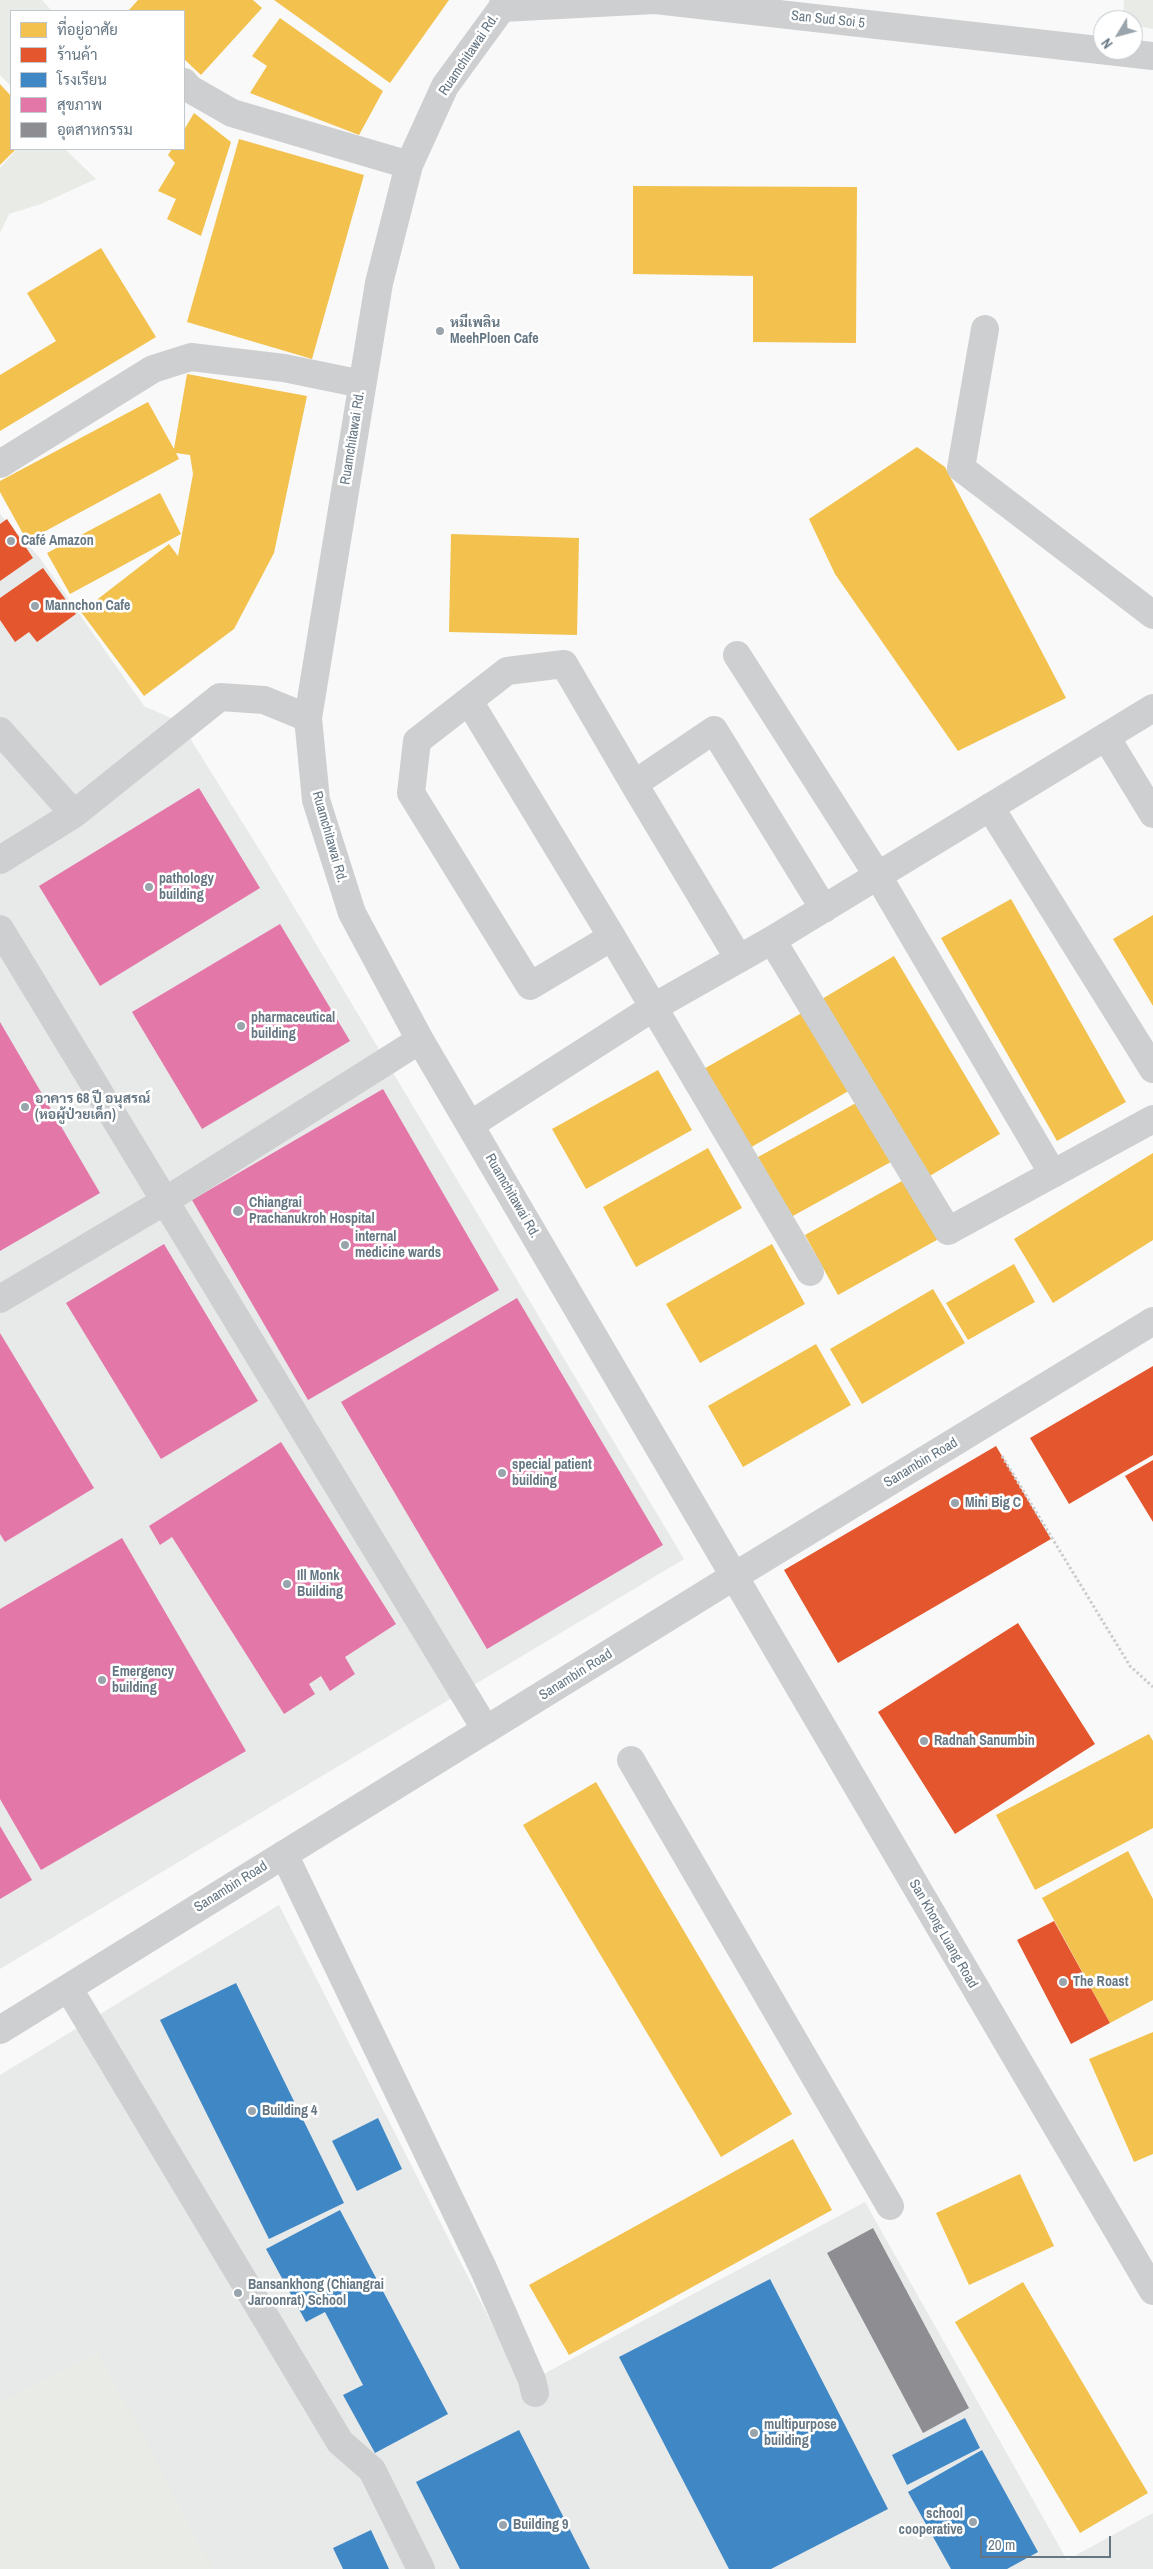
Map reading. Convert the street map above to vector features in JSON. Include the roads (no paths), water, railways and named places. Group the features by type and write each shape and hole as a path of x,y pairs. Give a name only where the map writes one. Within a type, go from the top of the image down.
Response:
{"street":[{"name":"San Sud Soi 5","path":"503,4 655,0 1153,56"},
{"name":"Ruamchitawai Rd.","path":"503,4 445,86 409,165 379,283 308,718 316,800 352,913 420,1040 733,1577"},
{"path":"185,83 190,89 232,113 409,165"},
{"path":"985,329 961,468 1153,615"},
{"path":"0,464 153,370 191,357 284,368 362,384"},
{"path":"737,655 878,876 1052,1174"},
{"path":"612,937 530,986 411,793 416,741 507,671 564,664 739,959"},
{"path":"0,860 74,814 220,697 264,700 308,718"},
{"path":"469,701 654,1007 810,1272"},
{"path":"470,1125 654,1007 824,909 1153,708"},
{"path":"634,784 714,730 824,909"},
{"path":"0,731 74,814"},
{"path":"1106,737 1153,814"},
{"path":"990,807 1153,1069"},
{"path":"0,929 486,1730"},
{"path":"772,940 948,1231 1153,1119"},
{"path":"0,1299 165,1201 420,1040"},
{"name":"Sanambin Road","path":"0,2030 733,1577 1153,1322"},
{"name":"San Khong Luang Road","path":"733,1577 1153,2291"},
{"path":"631,1760 890,2206"},
{"path":"284,1854 483,2268 532,2380 535,2393"},
{"path":"69,1989 340,2442 372,2470 421,2569"}],"place":[{"name":"หมีเพลิน MeehPloen Cafe","path":"440,331"},
{"name":"Café Amazon","path":"11,541"},
{"name":"Mannchon Cafe","path":"35,606"},
{"name":"pathology building","path":"149,887"},
{"name":"pharmaceutical building","path":"241,1026"},
{"name":"อาคาร 68 ปี อนุสรณ์ (หอผู้ป่วยเด็ก)","path":"25,1107"},
{"name":"Chiangrai Prachanukroh Hospital","path":"238,1211"},
{"name":"internal medicine wards","path":"345,1245"},
{"name":"special patient building","path":"502,1473"},
{"name":"Mini Big C","path":"955,1503"},
{"name":"Ill Monk Building","path":"287,1584"},
{"name":"Emergency building","path":"102,1680"},
{"name":"Radnah Sanumbin","path":"924,1741"},
{"name":"The Roast","path":"1063,1982"},
{"name":"Building 4","path":"252,2111"},
{"name":"Bansankhong (Chiangrai Jaroonrat) School","path":"238,2293"},
{"name":"multipurpose building","path":"754,2433"},
{"name":"school cooperative","path":"973,2522"},
{"name":"Building 9","path":"503,2525"}]}
